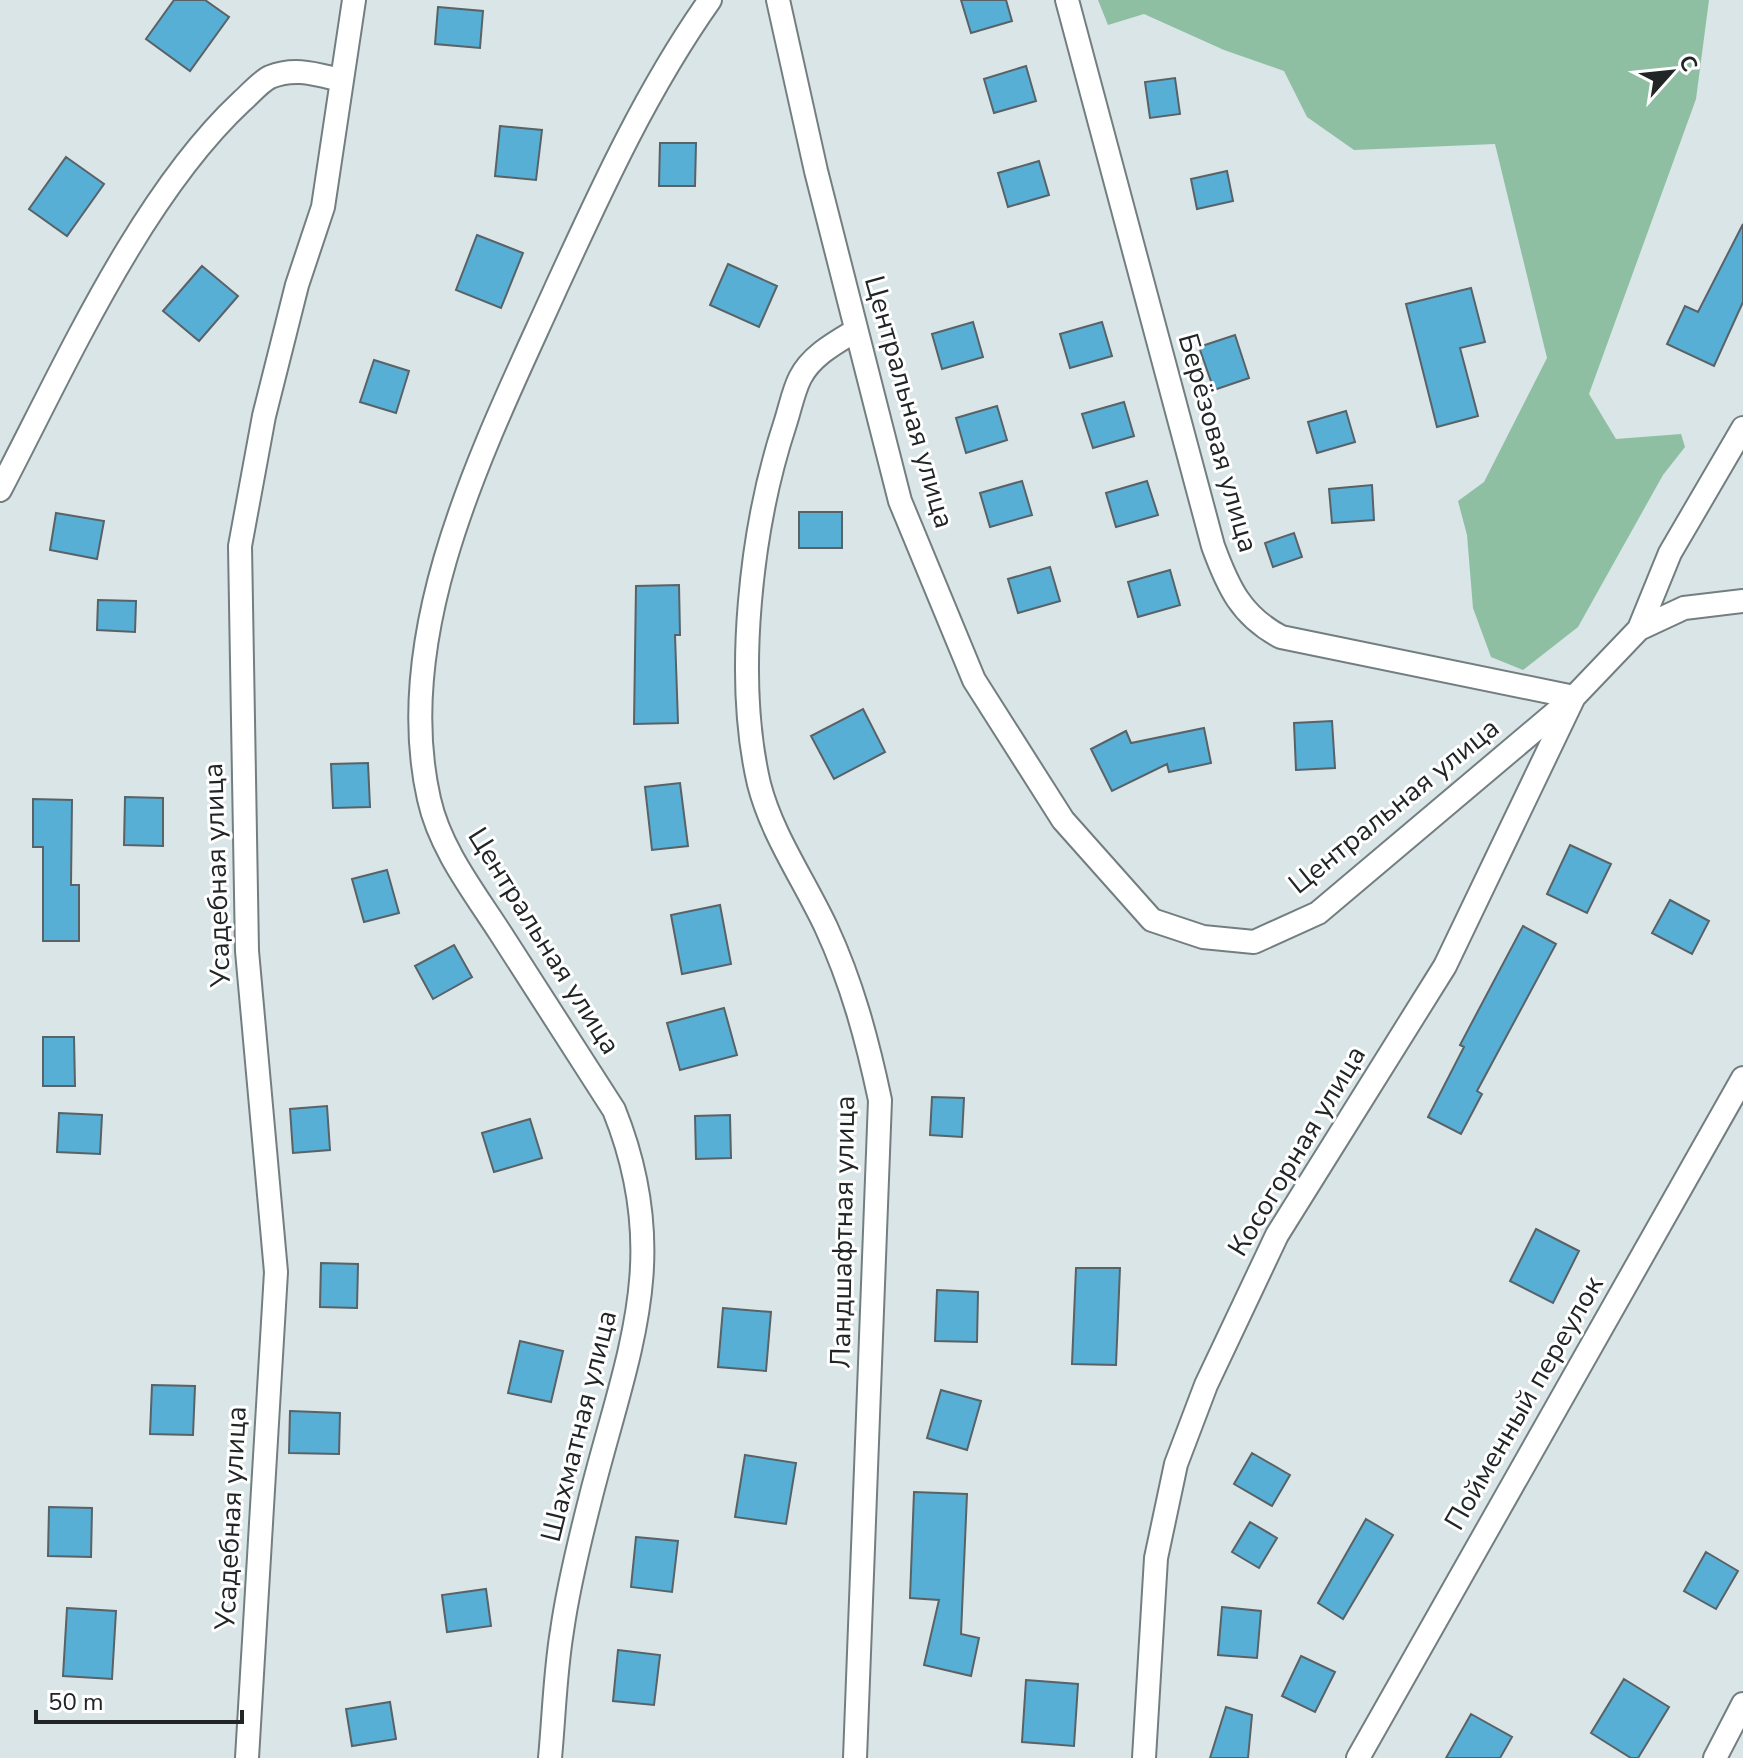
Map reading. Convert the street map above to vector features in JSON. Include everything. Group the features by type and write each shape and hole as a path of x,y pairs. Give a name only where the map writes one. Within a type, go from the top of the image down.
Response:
{"street":[{"name":"Усадебная улица","path":"247,1758 276,1272 247,951 240,546 264,416 297,285 323,207 354,0"},
{"name":"Центральная улица","path":"614,1110 449,853 430,802 423,766 420,719 424,669 443,560 491,431 608,174 689,30 710,0"},
{"name":"Центральная улица","path":"778,0 855,331 900,501 974,680 1063,820 1152,920 1203,937 1254,942 1318,913 1574,697 1639,629"},
{"name":"Берёзовая улица","path":"1067,0 1208,530 1228,585 1256,624 1281,637 1574,697"},
{"path":"0,490 103,293 162,201 219,123 267,78 300,70 341,80"},
{"name":"Ландшафтная улица","path":"855,331 825,349 800,376 769,471 748,621 749,702 759,784 784,848 826,927 861,1011 880,1100 855,1758"},
{"path":"1639,629 1670,553 1743,428"},
{"path":"1639,629 1684,608 1743,601"},
{"name":"Косогорная улица","path":"1144,1758 1156,1558 1176,1464 1206,1385 1277,1235 1445,966 1574,697"},
{"name":"Пойменный переулок","path":"1358,1758 1743,1078"},
{"name":"Шахматная улица","path":"550,1758 562,1631 590,1501 635,1332 643,1285 643,1221 633,1157 614,1110"},
{"path":"1715,1758 1743,1704"}],"green space":[{"path":"1098,0 1709,0 1696,99 1589,394 1616,439 1681,434 1685,447 1663,475 1578,627 1523,670 1491,657 1473,608 1467,535 1458,501 1484,482 1547,358 1495,144 1354,150 1307,117 1284,71 1224,50 1144,14 1108,25"}],"building":[{"path":"174,0 205,0 229,17 190,71 146,39"},
{"path":"961,0 1006,0 1012,21 971,33"},
{"path":"438,7 483,11 480,48 435,44"},
{"path":"1026,66 1036,101 994,113 984,79"},
{"path":"1175,78 1180,114 1150,118 1145,82"},
{"path":"500,126 542,130 536,180 495,176"},
{"path":"660,143 696,143 695,186 659,186"},
{"path":"66,157 104,184 67,236 29,209"},
{"path":"1039,161 1049,195 1008,207 998,173"},
{"path":"1227,171 1233,201 1197,209 1191,179"},
{"path":"1743,224 1743,302 1714,366 1667,344 1685,306 1698,312"},
{"path":"477,235 523,253 501,308 456,290"},
{"path":"728,264 777,286 759,327 710,305"},
{"path":"202,266 238,296 199,341 163,311"},
{"path":"1471,288 1485,342 1460,348 1478,416 1437,427 1406,304"},
{"path":"973,322 983,357 942,369 932,334"},
{"path":"1102,322 1112,356 1070,368 1060,334"},
{"path":"1235,335 1249,378 1214,390 1199,347"},
{"path":"374,360 409,371 396,413 360,402"},
{"path":"1124,402 1134,436 1093,448 1082,414"},
{"path":"997,406 1007,440 966,453 956,418"},
{"path":"1346,411 1355,442 1317,453 1308,422"},
{"path":"1022,481 1032,515 990,527 980,493"},
{"path":"1147,481 1158,515 1116,527 1106,493"},
{"path":"1372,485 1374,520 1332,523 1329,489"},
{"path":"799,512 842,512 842,548 799,548"},
{"path":"56,513 104,521 97,559 50,550"},
{"path":"1294,533 1302,557 1273,567 1265,543"},
{"path":"1050,567 1060,601 1018,613 1008,579"},
{"path":"1170,570 1180,605 1138,617 1128,582"},
{"path":"679,585 680,635 675,635 678,723 634,724 636,586"},
{"path":"98,600 136,601 135,632 97,630"},
{"path":"863,709 885,752 834,779 811,736"},
{"path":"1332,721 1335,768 1296,770 1294,723"},
{"path":"1204,728 1211,763 1169,772 1167,764 1112,791 1091,749 1126,731 1131,743"},
{"path":"368,763 370,807 333,808 331,764"},
{"path":"680,783 688,846 652,850 645,787"},
{"path":"125,797 163,798 163,846 124,845"},
{"path":"33,799 72,800 71,885 79,885 79,941 43,941 43,847 33,847"},
{"path":"1570,845 1611,864 1587,913 1547,894"},
{"path":"387,870 399,913 364,922 352,879"},
{"path":"1670,900 1709,921 1692,954 1652,933"},
{"path":"720,905 731,964 682,974 671,915"},
{"path":"1523,926 1556,944 1477,1091 1482,1094 1461,1134 1428,1117 1464,1047 1460,1045"},
{"path":"454,945 472,977 433,999 415,966"},
{"path":"724,1008 737,1055 680,1070 667,1023"},
{"path":"43,1037 74,1037 75,1086 43,1086"},
{"path":"932,1097 964,1098 962,1137 930,1135"},
{"path":"327,1106 330,1150 293,1153 290,1109"},
{"path":"59,1113 102,1115 100,1154 57,1152"},
{"path":"730,1115 731,1158 696,1159 695,1116"},
{"path":"530,1119 542,1158 494,1172 482,1133"},
{"path":"1536,1229 1579,1251 1553,1303 1510,1281"},
{"path":"321,1263 358,1264 357,1308 320,1307"},
{"path":"1076,1268 1120,1268 1116,1365 1072,1364"},
{"path":"937,1290 978,1292 977,1342 935,1341"},
{"path":"723,1308 771,1312 766,1371 718,1367"},
{"path":"520,1341 563,1351 551,1402 508,1393"},
{"path":"152,1385 195,1386 193,1435 150,1434"},
{"path":"941,1390 981,1401 967,1450 927,1438"},
{"path":"290,1411 340,1413 339,1454 289,1453"},
{"path":"1252,1453 1290,1475 1272,1506 1234,1484"},
{"path":"745,1455 796,1463 786,1524 735,1517"},
{"path":"914,1492 967,1494 961,1634 979,1638 971,1676 924,1665 939,1600 910,1598"},
{"path":"49,1507 92,1508 91,1557 48,1556"},
{"path":"1366,1519 1393,1535 1343,1619 1318,1603"},
{"path":"1250,1522 1277,1538 1259,1568 1232,1552"},
{"path":"636,1537 678,1541 672,1592 631,1587"},
{"path":"1706,1552 1738,1571 1716,1609 1684,1591"},
{"path":"486,1589 491,1626 447,1632 442,1595"},
{"path":"1222,1607 1261,1611 1257,1658 1218,1655"},
{"path":"67,1608 116,1611 112,1679 63,1676"},
{"path":"618,1650 660,1655 654,1705 613,1701"},
{"path":"1301,1656 1335,1672 1315,1712 1282,1696"},
{"path":"1624,1679 1669,1707 1638,1758 1631,1758 1591,1733"},
{"path":"1026,1680 1078,1684 1074,1746 1022,1742"},
{"path":"390,1702 396,1739 352,1746 346,1709"},
{"path":"1226,1707 1252,1715 1248,1758 1210,1758"},
{"path":"1471,1714 1512,1737 1500,1758 1446,1758"}]}
